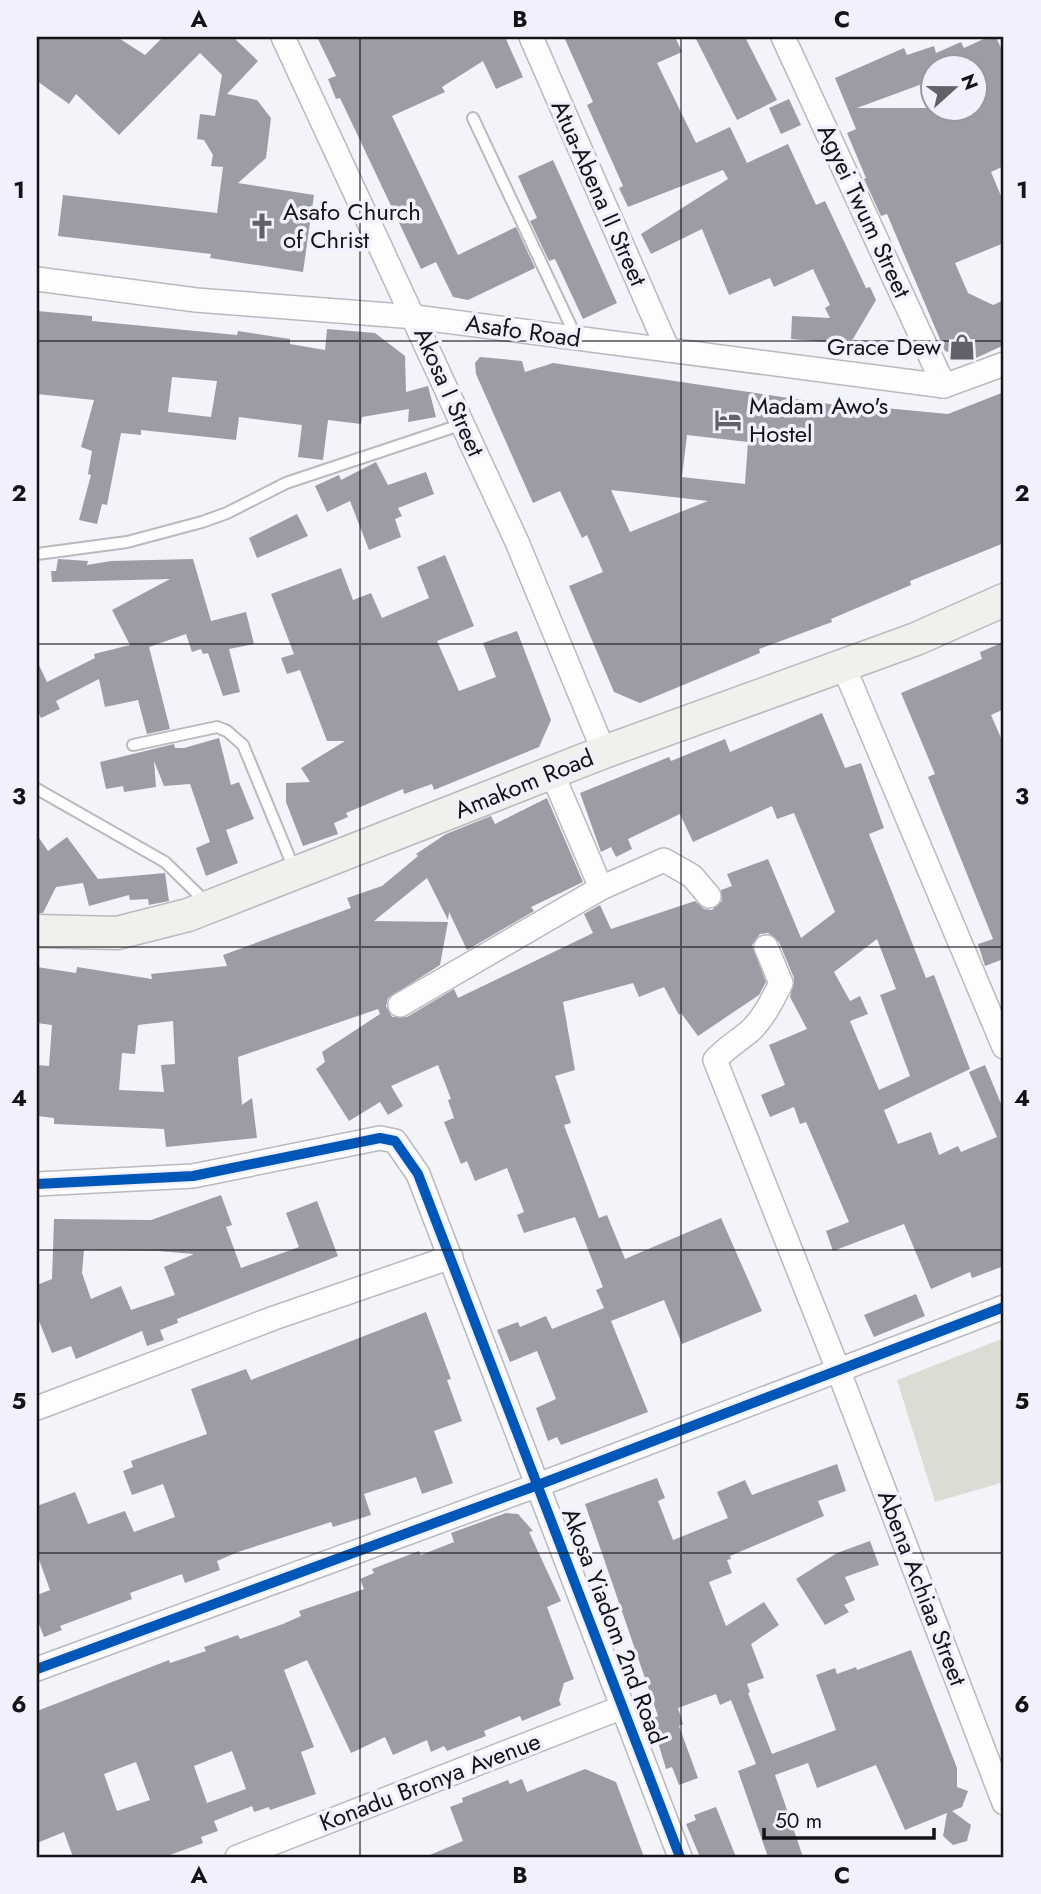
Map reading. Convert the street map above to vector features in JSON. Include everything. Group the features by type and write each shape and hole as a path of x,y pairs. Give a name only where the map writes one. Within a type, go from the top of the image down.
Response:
{"street":[{"name":"Akosa I Street","path":"283,37 517,541 604,752"},
{"name":"Atua-Abena II Street","path":"531,37 668,350"},
{"name":"Agyei Twum Street","path":"783,37 944,386"},
{"name":"Asafo Road","path":"37,279 196,300 415,317 944,386 1004,364"},
{"name":"Amakom Road","path":"37,931 117,933 210,907 604,752 916,639 1004,600"},
{"path":"843,665 1004,1047"},
{"path":"552,773 601,888"},
{"path":"400,1005 601,888 664,860 692,876 709,896"},
{"name":"Abena Achiaa Street","path":"766,947 781,983 766,1011 751,1030 730,1044 715,1060 839,1371 1004,1804"},
{"name":"Akosa Yiadom 2nd Road","path":"37,1184 193,1176 380,1138 395,1141 418,1174 680,1857"},
{"path":"37,1408 274,1318 451,1257"},
{"path":"37,1669 538,1485 1004,1307"},
{"name":"Konadu Bronya Avenue","path":"237,1857 623,1707"}],"lane":[{"path":"473,117 577,338"},
{"path":"37,554 127,542 202,522 227,513 286,483 464,424"},
{"path":"133,745 217,727 235,737 243,745 296,873"},
{"path":"37,789 165,862 210,907"}],"shaded area":[{"path":"1004,1338 1004,1482 935,1502 897,1380"}],"building":[{"path":"37,37 117,37 145,55 163,37 233,37 258,61 227,94 257,100 271,118 266,158 238,183 314,195 303,272 210,258 211,254 58,236 63,195 217,213 223,167 211,166 213,155 204,140 197,139 200,114 215,116 222,75 200,53 119,135 76,94 69,104 37,81"},
{"path":"317,37 505,37 523,77 496,89 483,61 442,87 445,92 392,116 458,255 516,227 535,268 468,300 453,297 436,262 421,269 340,98 336,99 328,79 336,76"},
{"path":"564,37 675,37 682,52 657,63 696,143 730,127 747,163 788,144 816,205 825,201 866,288 870,287 876,300 850,344 791,339 792,316 830,318 825,308 830,305 813,269 774,287 770,278 729,295 702,229 651,254 641,234 728,179 723,170 628,207 619,188 623,186 587,105 593,102"},
{"path":"695,37 745,37 777,100 737,120"},
{"path":"988,37 996,37 1004,55 1004,166 991,172 1004,203 1004,243 955,263 968,293 993,305 1004,300 1004,345 974,359 945,351 887,214 881,216 864,179 866,178 847,133 856,129 835,78 904,48 907,55 934,46 936,52 918,52 918,86 857,108 918,108 918,122 988,122 988,52 938,52 961,42 964,48"},
{"path":"789,99 801,125 781,134 769,108"},
{"path":"553,160 617,303 583,319 555,259 549,261 530,221 537,218 518,176"},
{"path":"37,311 92,316 92,321 237,335 238,331 290,339 290,344 325,350 327,329 375,333 405,356 406,392 428,386 436,417 408,422 409,409 362,417 361,424 328,420 323,460 298,457 302,425 239,417 236,440 141,430 141,435 121,433 107,505 102,504 97,524 79,520 91,475 88,474 92,451 81,447 94,400 37,394","holes":["172,377 217,381 211,417 168,412"]},
{"path":"480,357 522,361 525,372 553,363 884,412 885,408 948,414 1004,392 1004,543 910,581 911,585 831,619 832,622 759,649 760,653 640,703 614,692 569,586 603,572 587,535 582,538 560,491 533,503 476,374 475,363","holes":["687,435 748,442 745,484 682,477","611,490 708,501 630,532"]},
{"path":"376,462 388,485 426,472 434,494 398,508 402,516 395,519 401,537 369,550 350,501 327,512 315,486 339,475 341,480"},
{"path":"297,514 308,536 257,558 249,538"},
{"path":"445,555 474,626 437,641 459,691 496,677 483,643 517,631 551,720 539,747 434,790 432,784 404,794 403,789 346,813 348,817 334,823 338,834 303,846 286,802 286,783 310,782 301,768 345,741 327,741 300,670 287,674 281,658 294,654 271,594 341,568 353,600 371,593 382,618 429,598 417,567"},
{"path":"58,559 88,561 87,565 111,561 193,559 211,621 246,612 254,644 229,649 240,692 223,696 208,653 203,654 201,649 192,652 186,634 149,647 170,729 147,734 138,700 105,707 99,679 56,701 60,709 41,718 37,710 37,661 47,682 95,658 94,654 130,645 112,610 170,579 52,582 51,571 56,571"},
{"path":"1004,642 1004,709 991,715 1004,745 1004,966 1001,960 985,966 978,944 993,939 928,777 935,774 901,693 982,659 980,652"},
{"path":"822,713 845,768 861,763 884,828 869,834 926,978 934,975 970,1069 884,1110 898,1144 931,1132 939,1155 958,1146 961,1152 997,1137 969,1072 985,1065 1004,1111 1004,1266 972,1278 970,1272 931,1289 904,1224 833,1251 826,1231 849,1222 806,1122 800,1124 794,1107 770,1117 761,1095 785,1085 769,1045 807,1029 790,997 794,978 779,942 768,933 760,934 752,945 766,982 759,995 698,1036 681,1013 679,1015 664,987 639,997 633,983 563,1002 575,1070 555,1076 571,1123 564,1125 599,1218 607,1215 625,1259 721,1218 762,1311 682,1344 664,1300 611,1321 648,1412 561,1445 557,1437 548,1441 536,1408 556,1399 537,1351 510,1362 497,1330 518,1322 520,1327 546,1316 552,1329 604,1308 596,1290 603,1287 575,1217 524,1233 517,1215 524,1212 507,1168 475,1181 467,1161 461,1164 444,1122 454,1118 448,1100 451,1099 438,1065 391,1086 403,1106 388,1115 380,1102 349,1121 316,1069 325,1062 322,1052 380,1014 378,1009 238,1057 242,1105 252,1098 257,1138 166,1147 164,1129 54,1124 54,1118 37,1116 37,1065 49,1066 52,1025 37,1023 37,967 76,973 77,967 152,979 151,974 227,966 223,955 351,908 347,898 382,886 418,856 416,854 446,834 491,816 495,824 547,798 583,882 531,907 534,911 467,950 449,912 448,920 427,878 374,921 448,922 440,965 388,998 386,1006 392,1017 407,1017 454,989 458,998 593,933 584,914 600,905 611,929 695,901 704,909 712,910 722,901 721,890 732,886 727,874 768,859 801,938 835,912 794,813 777,819 772,806 693,842 680,814 628,839 632,849 616,857 611,847 601,852 580,793 669,757 671,761 725,739 730,752","holes":["877,939 896,989 880,995 910,1076 879,1090 850,1021 868,1014 860,996 850,1001 834,972","173,1021 175,1064 161,1065 164,1092 119,1090 122,1053 135,1054 138,1025"]},
{"path":"219,738 231,785 239,782 254,819 226,830 238,863 206,876 196,848 210,842 190,784 164,786 154,761 156,787 124,792 123,786 106,789 100,762 174,744 175,748 184,748"},
{"path":"37,835 48,851 67,837 98,879 165,873 169,901 149,905 148,899 130,900 129,895 89,906 83,883 56,887 43,913 37,913"},
{"path":"221,1195 232,1225 226,1227 241,1268 299,1247 286,1213 317,1201 338,1256 177,1319 178,1323 160,1330 164,1340 147,1346 142,1331 76,1359 71,1346 52,1353 37,1316 37,1285 52,1279 54,1219 151,1220","holes":["84,1250 194,1254 164,1267 175,1295 131,1310 121,1286 91,1299 82,1273"]},
{"path":"916,1294 925,1316 874,1337 864,1315"},
{"path":"426,1312 451,1379 447,1380 462,1421 434,1431 453,1483 422,1494 416,1477 364,1494 371,1515 333,1527 331,1522 238,1552 217,1561 220,1570 185,1583 182,1574 130,1593 132,1599 60,1626 62,1630 44,1637 37,1619 37,1595 50,1590 37,1554 37,1506 75,1492 88,1524 125,1511 134,1532 175,1517 163,1484 132,1495 123,1471 133,1467 131,1461 207,1434 191,1389 246,1369 251,1380"},
{"path":"837,1464 846,1491 818,1501 824,1516 730,1556 731,1559 727,1560 732,1573 709,1582 726,1626 764,1602 779,1625 751,1644 764,1678 747,1684 748,1693 772,1754 836,1730 816,1675 835,1668 837,1674 856,1667 857,1670 911,1650 957,1768 957,1787 968,1791 962,1807 952,1811 971,1825 967,1841 953,1845 943,1836 947,1813 905,1830 876,1765 817,1788 808,1763 775,1775 803,1857 768,1857 738,1771 756,1764 731,1700 720,1705 716,1694 678,1708 683,1724 679,1726 698,1778 679,1785 672,1767 666,1769 651,1719 658,1716 585,1504 657,1478 665,1498 658,1501 673,1540 728,1518 717,1492 745,1480 752,1495"},
{"path":"506,1513 518,1514 533,1531 529,1532 561,1601 547,1607 574,1679 564,1683 559,1700 561,1705 522,1721 520,1716 484,1731 486,1736 447,1751 444,1746 431,1752 427,1740 393,1755 385,1737 351,1753 307,1660 284,1670 314,1747 301,1752 316,1794 270,1810 269,1807 254,1812 252,1806 214,1821 218,1831 201,1837 203,1843 164,1857 73,1857 64,1832 37,1843 37,1711 169,1660 170,1663 206,1651 204,1647 238,1635 240,1639 283,1624 301,1616 299,1611 364,1589 360,1579 374,1573 372,1569 419,1551 421,1555 454,1542 451,1533","holes":["232,1751 246,1789 207,1803 194,1766","136,1762 150,1800 117,1811 104,1774"]},
{"path":"870,1541 879,1565 845,1577 855,1600 844,1605 849,1612 825,1625 796,1579 837,1553"},
{"path":"585,1769 616,1782 644,1857 425,1857 463,1841 450,1807 463,1802 462,1798 508,1780 510,1784 522,1779 527,1792"},
{"path":"716,1807 736,1857 700,1857 686,1824 696,1820 694,1815"}],"cycle path":[{"path":"37,1184 193,1176 380,1138 395,1141 418,1174 680,1857"},
{"path":"37,1669 538,1485 1004,1307"}],"place":[{"name":"Asafo Church of Christ","path":"262,226"},
{"name":"Grace Dew","path":"962,347"},
{"name":"Madam Awo's Hostel","path":"728,420"}]}
